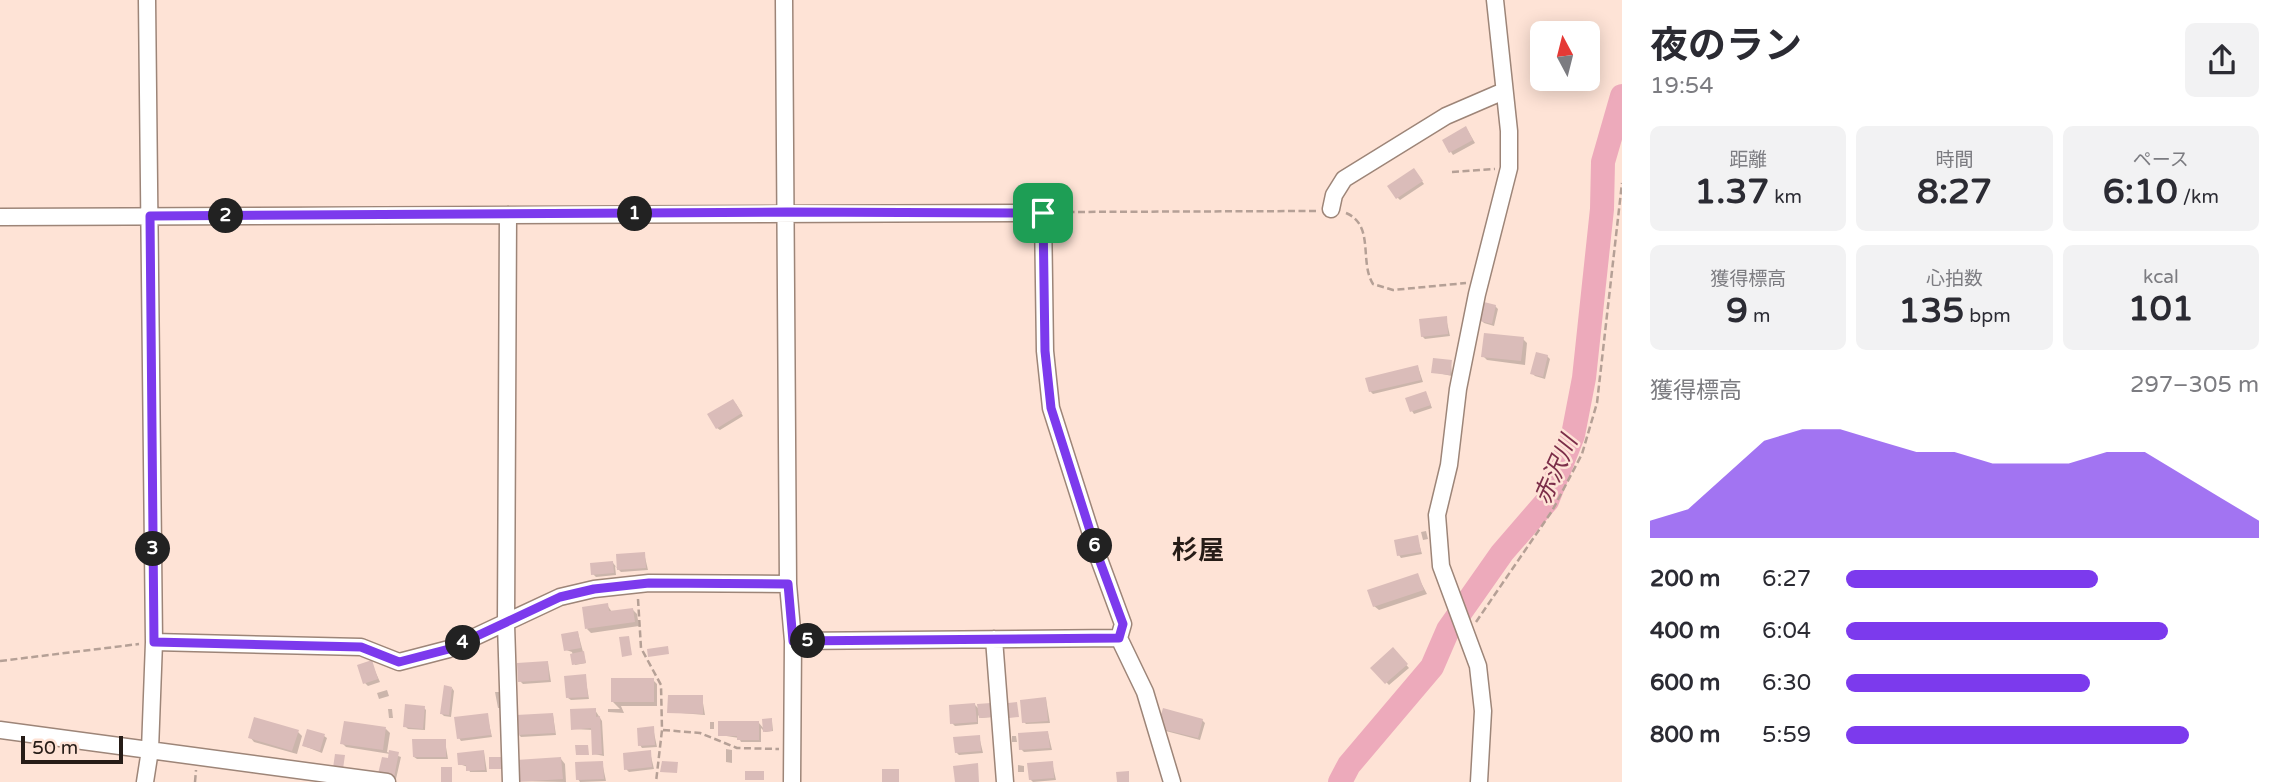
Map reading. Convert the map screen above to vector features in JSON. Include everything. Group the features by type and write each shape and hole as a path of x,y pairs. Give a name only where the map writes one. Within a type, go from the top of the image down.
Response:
{"street":[{"path":"145,782 150,750 154,642 147,0"},
{"path":"784,0 788,584 793,641 792,782"},
{"path":"1479,782 1483,710 1478,666 1441,566 1437,515 1449,464 1458,389 1480,283 1509,168 1497,0"},
{"path":"1331,209 1334,195 1344,179 1446,116 1504,91"},
{"path":"0,217 1043,213 1045,351 1051,408 1099,559 1123,624 1119,638 1146,692 1172,782"},
{"path":"508,215 506,624 511,782"},
{"path":"154,642 361,647 399,662 449,649 560,597 637,585 788,584"},
{"path":"793,641 1119,638"},
{"path":"994,639 1005,782"},
{"path":"0,730 387,782"}],"path":[{"path":"1452,173 1509,168"},
{"path":"1468,633 1552,511 1582,454 1597,403 1622,183"},
{"path":"1043,213 1314,212 1331,209 1353,215 1359,221 1365,237 1369,277 1379,287 1393,290 1480,283"},
{"path":"637,585 641,649 658,676 662,730 656,782"},
{"path":"0,660 154,642"},
{"path":"662,730 700,733 737,748 793,750"}],"building":[{"path":"1466,126 1473,140 1449,153 1442,140"},
{"path":"1414,168 1423,181 1396,199 1387,186"},
{"path":"1484,302 1496,305 1492,324 1480,321"},
{"path":"1447,316 1448,334 1421,337 1419,319"},
{"path":"1484,333 1524,337 1521,361 1481,357"},
{"path":"1536,352 1548,355 1543,377 1530,374"},
{"path":"1433,358 1452,360 1450,375 1431,373"},
{"path":"1418,365 1421,380 1369,392 1365,378"},
{"path":"1426,391 1431,405 1410,412 1405,398"},
{"path":"733,399 742,413 716,429 707,414"},
{"path":"1418,535 1421,552 1397,556 1394,540"},
{"path":"645,552 646,568 617,570 616,554"},
{"path":"613,561 614,573 591,575 590,563"},
{"path":"1418,573 1424,590 1373,607 1367,590"},
{"path":"608,603 609,611 633,608 635,622 585,629 582,607"},
{"path":"578,631 581,648 564,651 561,634"},
{"path":"629,636 632,655 622,657 619,637"},
{"path":"668,646 669,654 648,657 647,649"},
{"path":"1393,647 1408,664 1385,684 1370,668"},
{"path":"584,651 586,663 572,665 570,654"},
{"path":"372,660 378,679 363,684 357,665"},
{"path":"548,661 549,680 518,682 517,663"},
{"path":"586,674 588,697 566,698 564,676"},
{"path":"611,678 654,678 654,702 611,702"},
{"path":"444,685 452,687 449,715 440,714"},
{"path":"668,695 703,695 703,714 667,713"},
{"path":"1046,697 1048,721 1022,723 1020,700"},
{"path":"1017,702 1019,717 1009,718 1008,703"},
{"path":"975,703 977,722 950,724 949,705"},
{"path":"991,703 992,717 979,718 977,704"},
{"path":"405,704 425,706 423,729 403,727"},
{"path":"596,708 596,717 600,716 602,754 592,755 591,728 571,730 570,709"},
{"path":"1163,708 1203,719 1198,738 1157,728"},
{"path":"488,713 491,735 457,739 454,717"},
{"path":"553,713 555,733 517,735 516,715"},
{"path":"254,717 299,730 292,751 248,738"},
{"path":"772,718 772,731 763,732 762,719"},
{"path":"344,721 386,727 383,750 340,744"},
{"path":"718,721 759,721 759,740 737,740 737,736 718,736"},
{"path":"654,726 655,745 638,746 637,728"},
{"path":"307,729 325,734 320,751 302,746"},
{"path":"1048,731 1050,748 1019,750 1018,733"},
{"path":"980,735 981,751 955,753 953,737"},
{"path":"412,739 446,739 446,757 413,757"},
{"path":"575,745 588,745 589,755 576,755"},
{"path":"389,750 399,752 394,778 378,774 382,757 388,758"},
{"path":"484,750 485,770 466,771 466,765 458,765 457,753"},
{"path":"651,750 652,767 624,770 623,753"},
{"path":"335,754 345,755 343,769 333,768"},
{"path":"489,757 502,757 502,769 489,769"},
{"path":"561,757 563,779 517,782 516,760"},
{"path":"603,761 604,779 576,780 575,762"},
{"path":"662,761 678,762 677,773 660,772"},
{"path":"1053,761 1054,778 1029,780 1027,763"},
{"path":"978,763 979,782 955,782 953,766"},
{"path":"441,767 452,767 452,782 441,782"},
{"path":"882,769 899,769 899,782 882,782"},
{"path":"745,771 764,771 764,780 745,780"},
{"path":"1129,771 1129,782 1117,782 1116,772"}],"waterway":[{"name":"赤沢川","path":"1340,782 1349,765 1432,667 1448,630 1502,553 1547,501 1573,435 1584,378 1602,209 1603,162 1622,96"}],"district":[{"name":"杉屋","path":"1198,550"}],"route":[{"path":"1043,213 1045,351 1051,408 1099,559 1123,624 1119,638 793,641 788,584 649,583 594,589 560,597 449,649 399,662 361,647 154,642 150,216 1043,213"}]}
